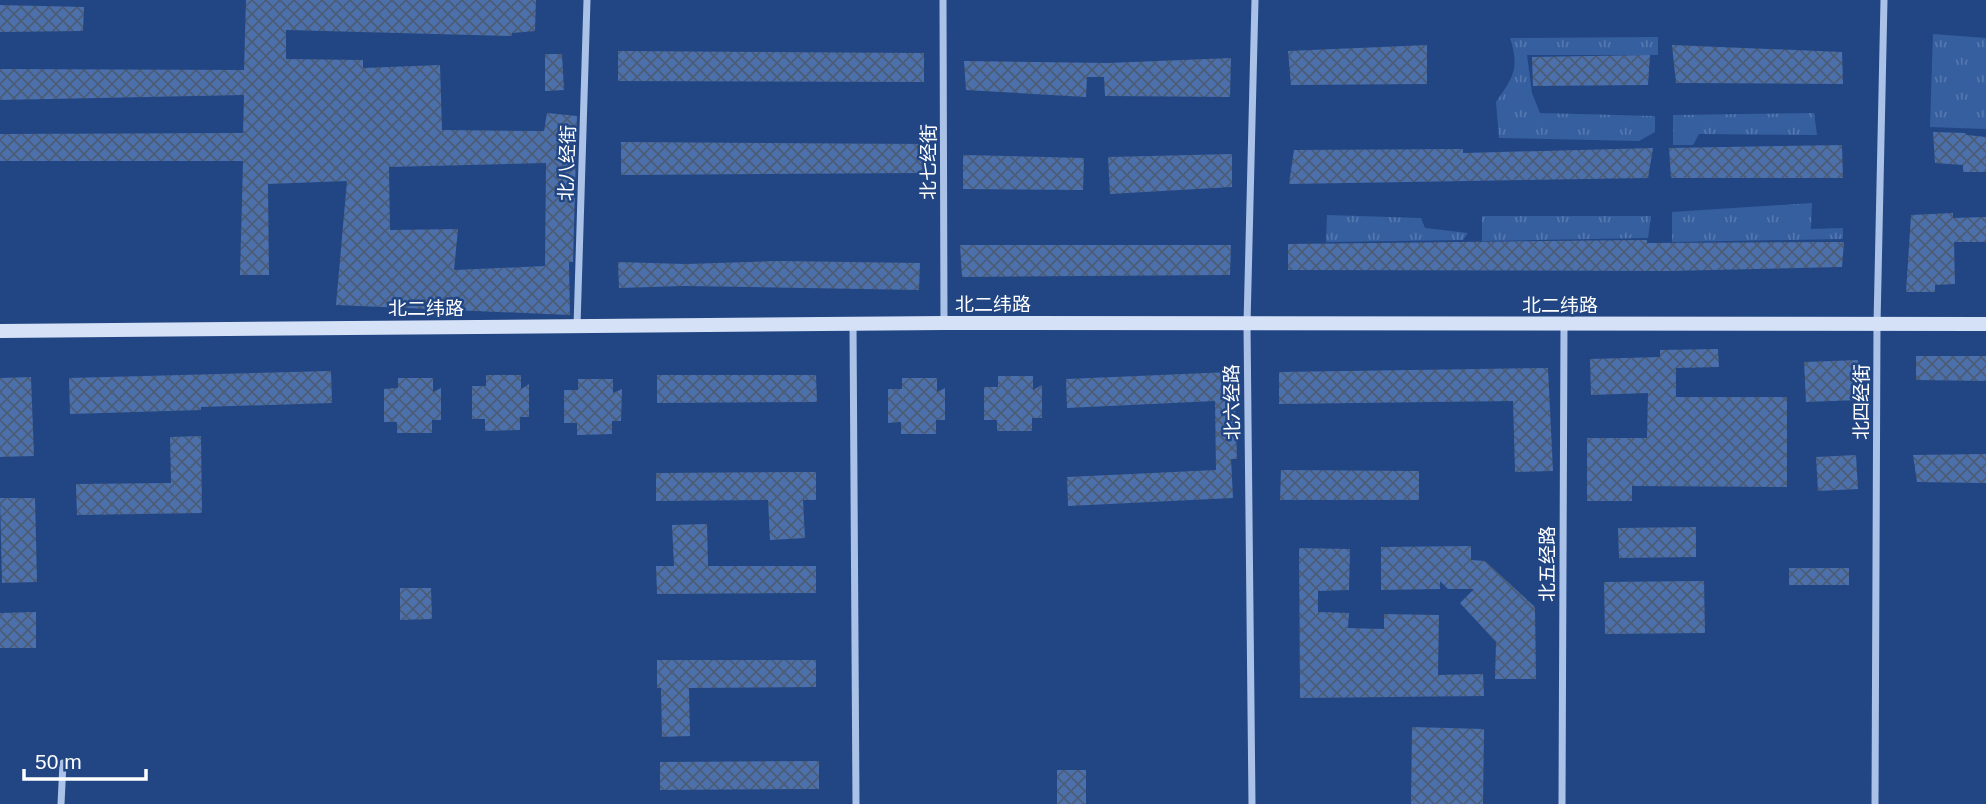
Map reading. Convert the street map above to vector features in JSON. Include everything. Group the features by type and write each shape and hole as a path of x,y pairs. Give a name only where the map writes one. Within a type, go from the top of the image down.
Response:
{"street":[{"name":"北八经街","path":"577,326 587,0"},
{"name":"北七经街","path":"943,0 944,323"},
{"name":"北六经路","path":"1252,804 1247,324 1255,0"},
{"name":"北四经街","path":"1875,804 1877,324 1884,0"},
{"name":"北二纬路","path":"0,331 944,323 1986,324"},
{"path":"853,324 856,804"},
{"name":"北五经路","path":"1562,804 1563,324"},
{"path":"61,804 63,763"}],"green space":[{"path":"1933,34 1986,38 1986,129 1930,127"},
{"path":"1658,37 1658,55 1527,55 1532,93 1540,113 1655,116 1655,132 1639,141 1499,138 1496,102 1511,79 1514,65 1510,38"},
{"path":"1814,113 1817,135 1699,134 1693,145 1673,145 1673,115"},
{"path":"1812,203 1811,229 1843,228 1843,239 1672,242 1672,212"},
{"path":"1327,215 1421,218 1425,228 1468,233 1463,240 1326,242"},
{"path":"1482,216 1651,216 1648,238 1482,241"}],"building":[{"path":"246,0 536,0 535,31 512,33 512,36 286,30 286,59 363,60 363,68 440,65 442,130 544,131 547,113 577,116 573,262 569,262 570,315 336,305 347,181 268,184 269,275 240,275 243,161 0,161 0,134 243,133 244,95 0,100 0,69 244,70","holes":["546,163 545,266 454,270 458,229 390,230 389,167"]},
{"path":"0,5 84,7 83,31 0,32"},
{"path":"1427,45 1427,84 1291,85 1288,51"},
{"path":"1672,45 1842,52 1843,84 1676,83"},
{"path":"618,51 924,53 924,82 618,81"},
{"path":"545,54 562,54 564,90 545,91"},
{"path":"1650,55 1648,85 1533,86 1532,57"},
{"path":"1231,58 1230,97 1105,96 1104,77 1087,77 1086,97 966,90 964,61 1108,63"},
{"path":"1933,132 1986,137 1986,172 1963,172 1963,165 1935,163"},
{"path":"621,142 928,144 926,173 621,175"},
{"path":"1842,145 1843,178 1671,178 1669,148"},
{"path":"1653,148 1648,178 1289,184 1294,150 1463,149 1463,153"},
{"path":"1232,154 1232,187 1110,194 1108,157"},
{"path":"963,155 1084,158 1083,190 963,189"},
{"path":"1953,213 1953,218 1986,217 1986,242 1954,242 1955,284 1935,285 1935,292 1906,292 1911,215"},
{"path":"1647,240 1647,243 1844,242 1842,267 1669,271 1288,270 1288,244"},
{"path":"960,245 1231,245 1230,275 962,277"},
{"path":"777,261 920,263 919,290 684,286 619,288 618,262 685,264"},
{"path":"1718,349 1719,367 1676,368 1676,397 1787,397 1787,487 1632,486 1632,501 1587,501 1587,438 1647,438 1648,393 1591,395 1590,359 1660,357 1660,350"},
{"path":"1916,356 1986,356 1986,381 1916,380"},
{"path":"1858,360 1859,400 1806,402 1804,362"},
{"path":"1548,368 1553,471 1515,472 1513,401 1279,404 1279,372"},
{"path":"331,371 332,403 70,414 69,378"},
{"path":"1231,372 1237,459 1231,459 1233,498 1068,506 1067,477 1216,470 1215,401 1067,408 1066,379"},
{"path":"486,375 521,375 521,389 529,384 529,417 520,417 520,430 485,431 485,419 472,419 472,386 486,386"},
{"path":"657,375 816,375 817,402 657,403"},
{"path":"998,376 1033,376 1033,390 1042,385 1042,418 1032,418 1032,431 997,431 997,420 984,420 984,387 998,387"},
{"path":"31,377 34,456 0,457 0,378"},
{"path":"398,378 433,378 433,392 441,388 441,420 432,420 432,433 397,433 397,422 384,422 384,389 398,388"},
{"path":"902,378 937,378 937,392 945,388 945,420 936,420 936,434 901,434 901,422 888,423 888,389 902,389"},
{"path":"578,379 613,379 613,393 622,389 621,421 612,421 612,434 577,435 577,423 564,423 564,390 578,390"},
{"path":"201,436 202,513 77,515 76,484 171,483 170,437"},
{"path":"1986,454 1986,483 1917,482 1913,455"},
{"path":"1856,455 1858,489 1818,491 1816,457"},
{"path":"1281,470 1419,471 1419,500 1280,500"},
{"path":"816,472 816,500 803,500 805,538 770,540 768,500 656,501 656,473"},
{"path":"0,498 35,498 37,582 2,583"},
{"path":"707,524 708,566 816,566 816,593 657,594 656,566 674,566 672,525"},
{"path":"1696,527 1696,557 1619,558 1618,528"},
{"path":"1471,546 1471,560 1485,561 1535,607 1536,679 1495,679 1496,642 1460,603 1474,589 1448,589 1440,581 1440,589 1381,590 1381,547"},
{"path":"1299,548 1350,549 1349,590 1318,591 1318,612 1349,613 1348,628 1384,629 1384,614 1439,615 1438,675 1483,674 1484,696 1300,698"},
{"path":"1789,568 1849,568 1849,585 1789,585"},
{"path":"1704,581 1705,633 1605,634 1604,582"},
{"path":"400,588 431,588 432,619 400,620"},
{"path":"36,612 36,648 0,648 0,613"},
{"path":"657,660 816,660 816,687 689,688 690,736 662,737 661,688 657,688"},
{"path":"1412,727 1484,729 1483,804 1411,804"},
{"path":"819,761 819,789 660,790 660,762"},
{"path":"1057,770 1086,770 1086,804 1057,804"}]}
